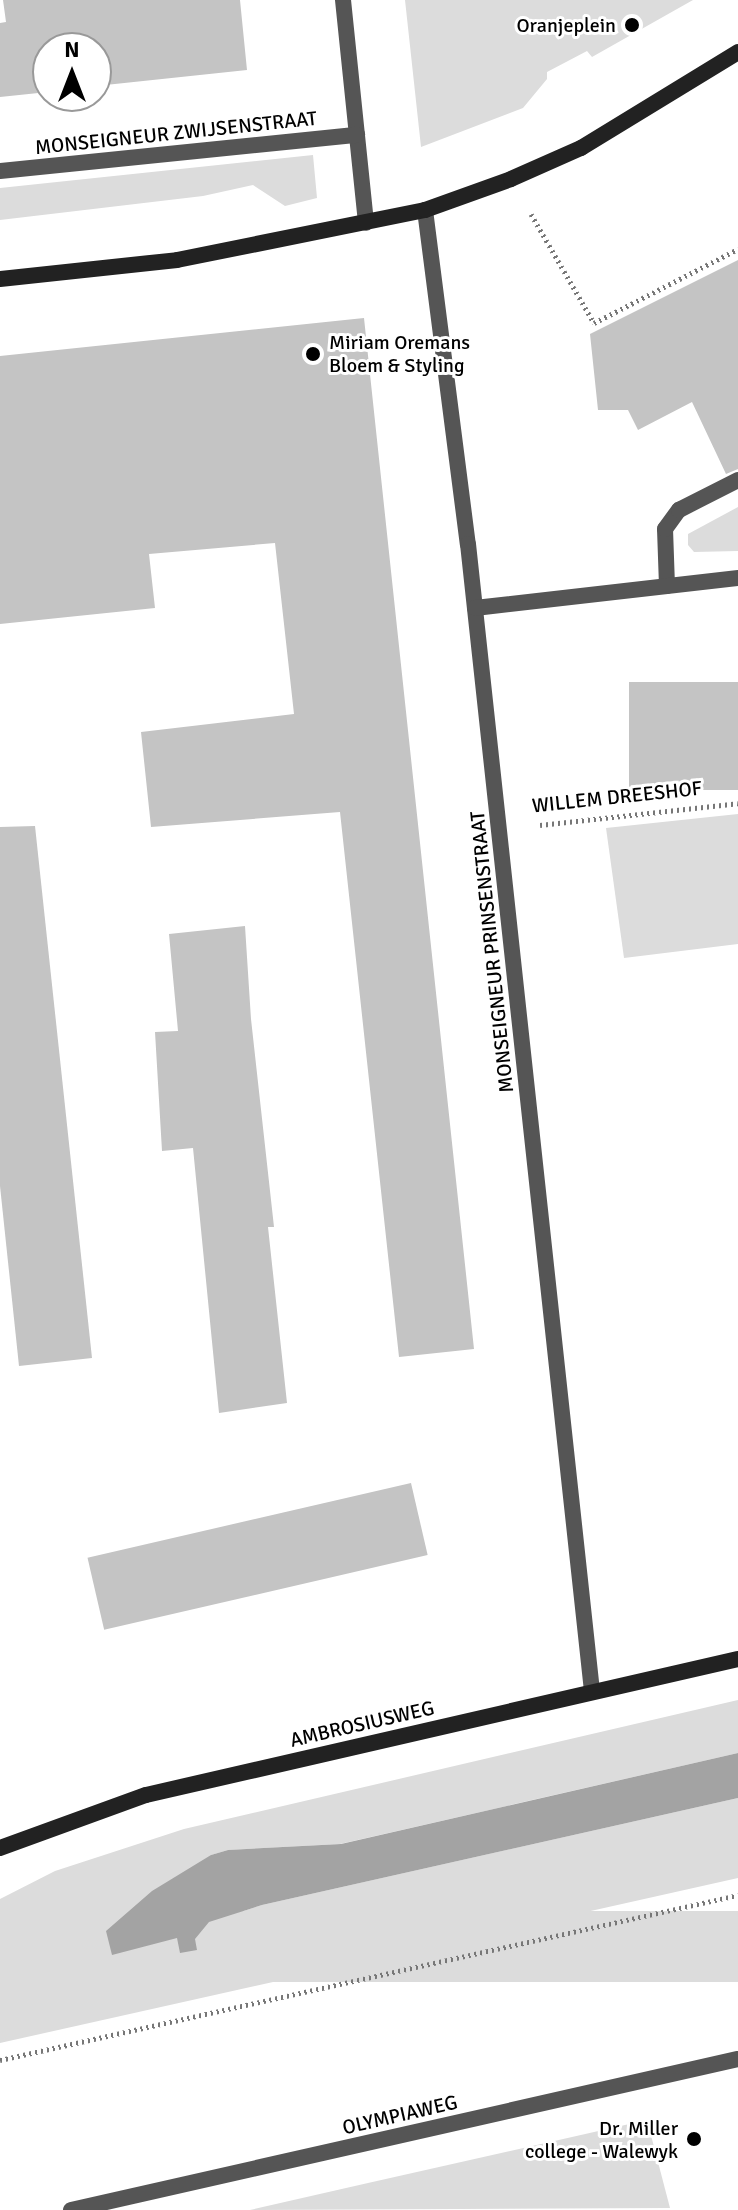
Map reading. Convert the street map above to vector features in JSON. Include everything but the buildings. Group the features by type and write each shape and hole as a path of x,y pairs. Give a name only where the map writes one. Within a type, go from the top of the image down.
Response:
{"street":[{"path":"343,0 366,223"},
{"path":"0,279 177,260 425,210 511,179 581,148 738,52"},
{"name":"MONSEIGNEUR ZWIJSENSTRAAT","path":"0,171 357,135"},
{"name":"MONSEIGNEUR PRINSENSTRAAT","path":"425,210 475,608 592,1691"},
{"path":"667,586 665,529 679,510 738,480"},
{"path":"475,608 738,578"},
{"name":"AMBROSIUSWEG","path":"0,1847 146,1795 738,1659"},
{"name":"OLYMPIAWEG","path":"71,2210 738,2059"}],"path":[{"path":"511,179 594,323 738,249"},
{"name":"WILLEM DREESHOF","path":"500,830 738,803"},
{"path":"0,2060 738,1895"}],"shaded area":[{"path":"405,0 693,0 592,57 587,51 547,72 547,79 523,108 421,147"},
{"path":"313,155 317,198 285,206 253,185 203,196 0,220 0,188"},
{"path":"738,507 738,551 694,552 688,545 688,534"},
{"path":"738,814 738,944 624,958 606,828"},
{"path":"738,1700 738,1753 340,1844 228,1850 211,1855 177,1938 196,1950 195,1939 209,1922 262,1905 738,1798 738,1878 0,2043 0,1899 55,1871 184,1829"},
{"path":"738,1753 738,1798 262,1905 209,1922 195,1939 197,1950 180,1953 177,1938 112,1955 106,1931 152,1891 211,1855 228,1850 341,1844"},
{"path":"0,1911 738,1911 738,1982 0,1982"},
{"path":"647,2120 670,2208 250,2210 368,2183"}],"place":[{"name":"Oranjeplein","path":"632,25"},
{"name":"Miriam Oremans Bloem & Styling","path":"313,354"},
{"name":"Dr. Miller college - Walewyk","path":"694,2139"}]}
